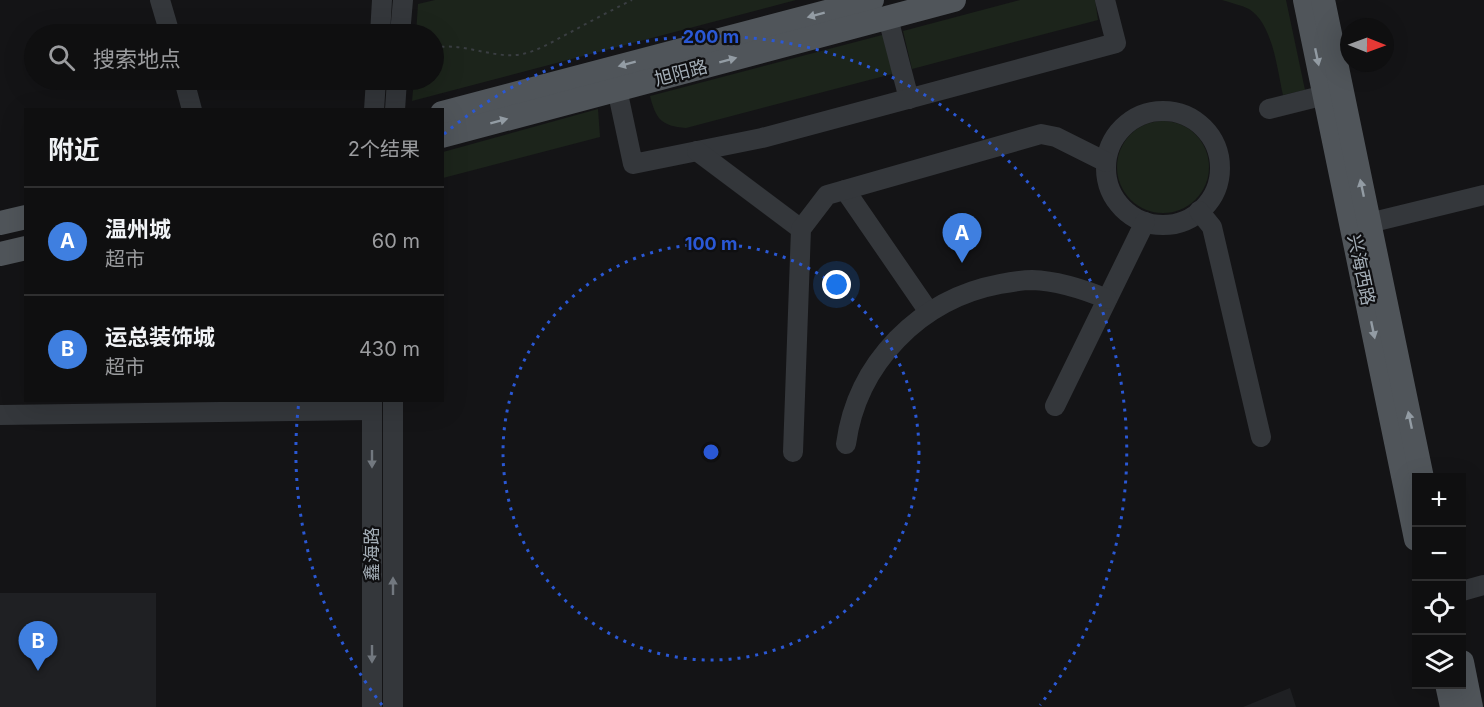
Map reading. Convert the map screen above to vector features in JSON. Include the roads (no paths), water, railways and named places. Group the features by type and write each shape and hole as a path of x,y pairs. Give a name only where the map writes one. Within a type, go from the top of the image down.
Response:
{"main road":[{"name":"旭阳路","path":"444,112 880,9 954,0"},
{"name":"兴海西路","path":"1305,0 1414,527"},
{"name":"兴海西路","path":"1323,0 1421,473"},
{"name":"旭阳路","path":"444,135 617,89 880,9"},
{"path":"0,223 24,217"},
{"path":"0,254 24,248"},
{"path":"1466,684 1471,707"},
{"path":"1449,689 1452,707"}],"street":[{"path":"160,0 167,24"},
{"path":"381,24 382,0"},
{"path":"401,24 403,0"},
{"path":"617,89 633,164 762,138 1116,43 1105,0"},
{"path":"880,9 909,99"},
{"path":"187,90 191,108"},
{"path":"374,108 375,90"},
{"path":"395,108 396,90"},
{"path":"1269,109 1325,95"},
{"path":"1169,111 1187,116 1202,126 1213,140 1219,159 1219,178 1212,196 1199,212 1183,221 1164,225 1145,222 1128,213 1115,198 1107,180 1106,162 1111,145 1120,129 1135,118 1151,112 1169,111"},
{"path":"794,452 801,229 827,195 1041,134 1056,137 1106,162"},
{"path":"697,151 801,229"},
{"path":"844,190 928,312"},
{"path":"1369,223 1484,195"},
{"path":"1199,212 1212,227 1261,437"},
{"path":"1055,406 1145,222"},
{"path":"846,444 860,395 880,360 893,344 928,312 951,299 971,291 1030,280 1066,285 1107,299"},
{"name":"鑫海路","path":"393,402 393,707"},
{"path":"0,415 372,405"},
{"name":"鑫海路","path":"372,405 372,707"},
{"path":"1466,590 1484,585"}],"place":[{"name":"温州城","path":"962,263"},
{"name":"运总装饰城","path":"38,671"}]}
